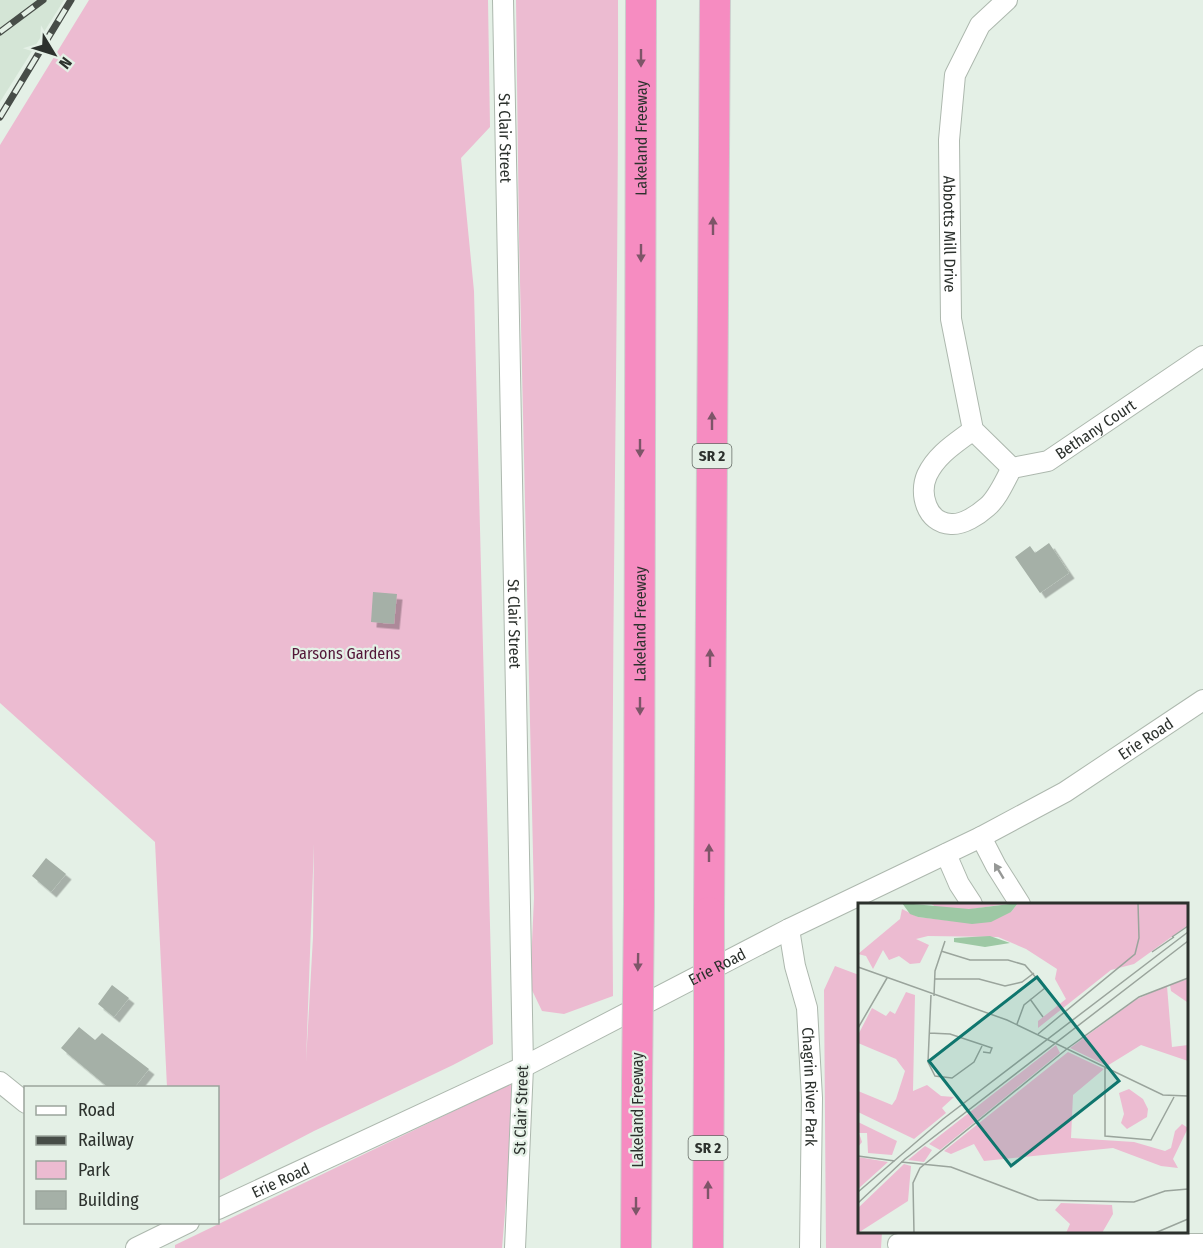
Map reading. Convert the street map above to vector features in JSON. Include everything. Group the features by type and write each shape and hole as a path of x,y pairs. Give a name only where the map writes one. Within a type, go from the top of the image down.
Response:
{"highway":[{"name":"Lakeland Freeway","path":"636,1248 641,0"},
{"name":"SR 2","path":"708,1248 715,0"}],"street":[{"name":"St Clair Street","path":"503,0 524,1067 515,1248"},
{"name":"Abbotts Mill Drive","path":"973,430 951,320 949,140 955,75 980,25 1007,0"},
{"name":"Bethany Court","path":"1012,468 1048,461 1203,356"},
{"path":"973,430 1012,468 990,505 972,518 951,524 939,520 926,507 922,488 928,474 941,454 973,430"},
{"name":"Erie Road","path":"219,1209 524,1067 789,929 981,837 1065,792 1203,700"},
{"path":"981,837 1019,903"},
{"path":"946,854 959,884 971,903"},
{"name":"Chagrin River Park","path":"789,929 795,966 807,1008 812,1098 810,1248"},
{"path":"0,1082 24,1101"},
{"path":"136,1248 181,1224"},
{"path":"898,1244 1079,1238 1203,1244"}],"shaded area":[{"path":"0,0 64,0 0,102"}],"green space":[{"name":"Parsons Gardens","path":"89,0 488,0 490,127 461,158 474,291 493,1044 314,1131 219,1180 219,1086 167,1086 155,842 0,703 0,145","holes":["314,844 313,937 306,1062"]},
{"path":"516,0 618,0 613,996 564,1014 542,1011 530,986 534,898"},
{"path":"835,966 858,975 858,1233 882,1233 881,1248 826,1248 824,990"},
{"path":"516,1081 502,1248 175,1248 175,1245"}],"building":[{"path":"1049,543 1069,573 1040,593 1015,557 1030,546 1035,553"},
{"path":"373,592 397,594 394,624 371,622"},
{"path":"46,858 66,874 51,892 32,876"},
{"path":"112,985 129,998 114,1017 98,1004"},
{"path":"79,1027 95,1040 102,1033 149,1069 136,1086 107,1086 61,1048"}],"railway":[{"path":"0,32 43,0"},
{"path":"0,117 71,0"}]}
